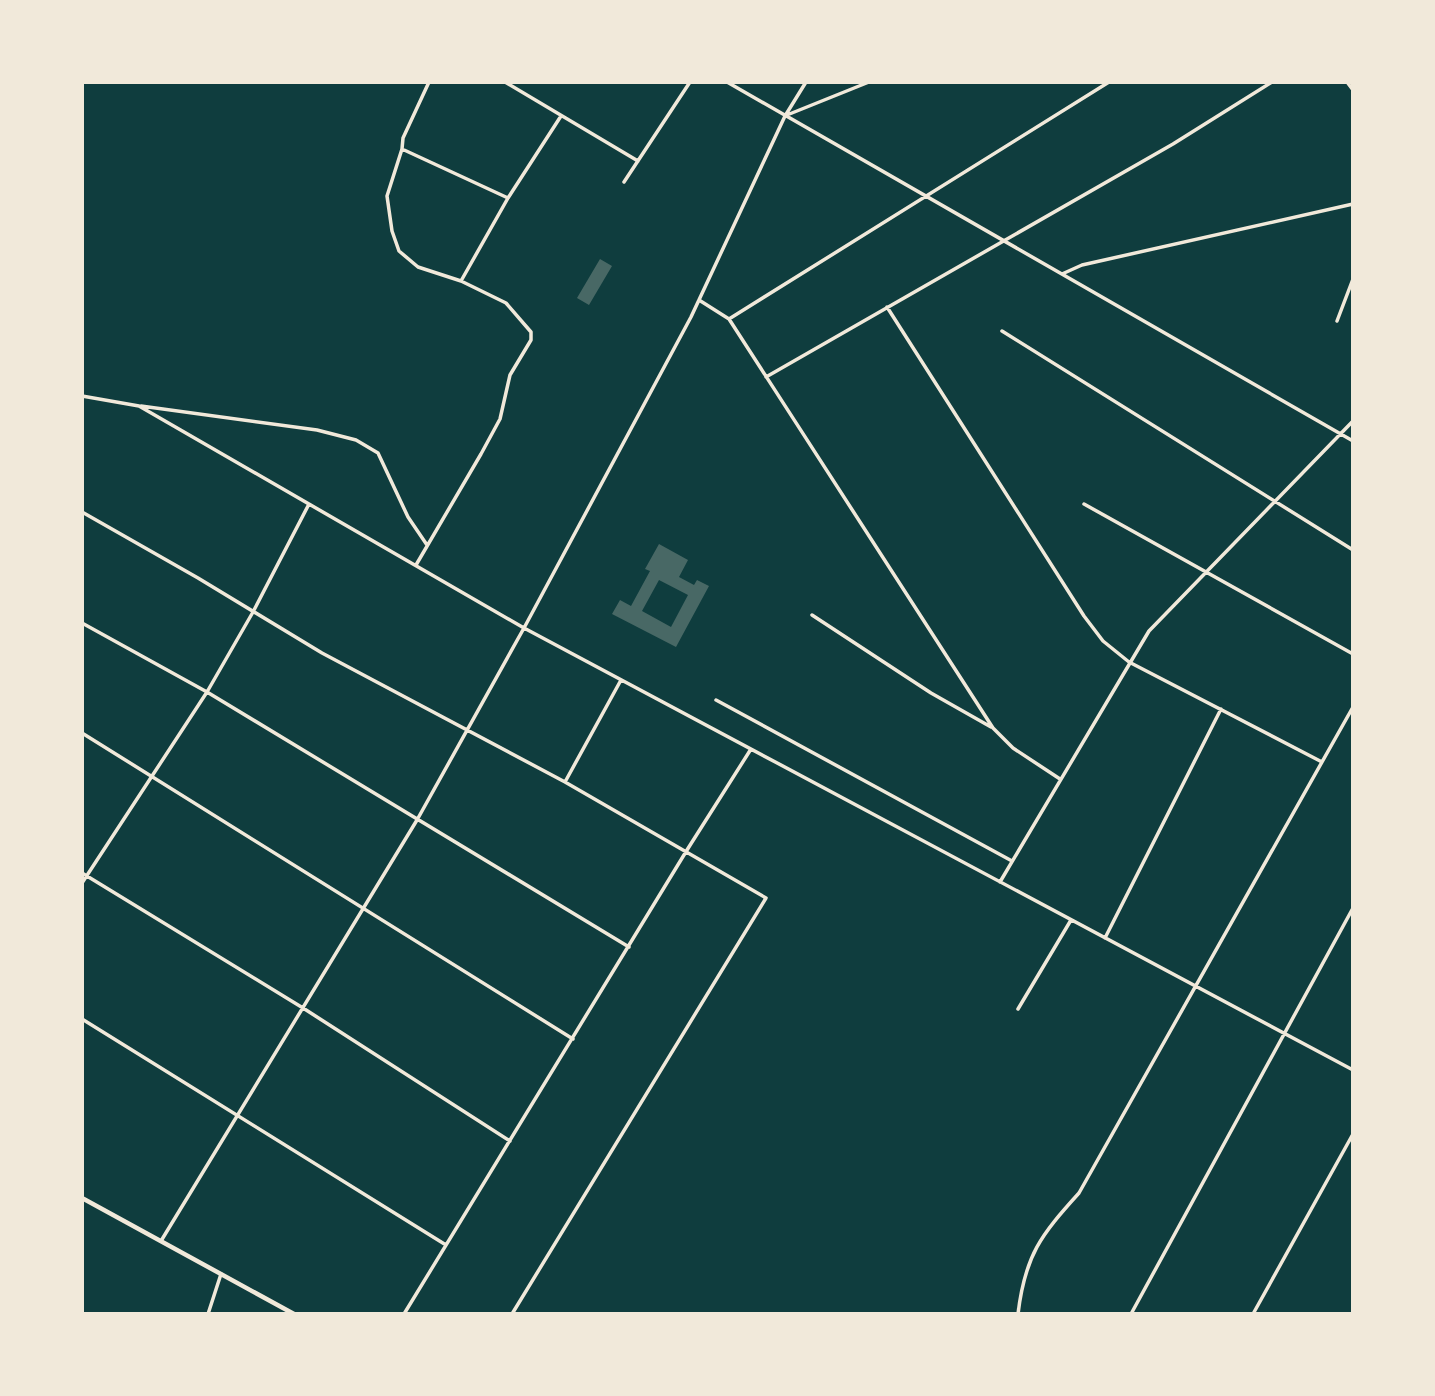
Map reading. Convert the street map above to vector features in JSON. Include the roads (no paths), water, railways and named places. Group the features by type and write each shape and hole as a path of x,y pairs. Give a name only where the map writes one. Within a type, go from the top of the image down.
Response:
{"street":[{"path":"416,565 500,419 510,375 531,340 531,332 506,303 461,281 418,267 399,251 387,196 403,138 429,82"},
{"path":"505,82 638,161"},
{"path":"624,182 690,82"},
{"path":"727,82 1353,441"},
{"path":"161,1241 416,820 524,628 699,300 785,116 806,82"},
{"path":"785,116 869,82"},
{"path":"729,319 1109,82"},
{"path":"766,377 1173,144 1272,82"},
{"path":"1347,82 1353,90"},
{"path":"461,281 508,198 561,116"},
{"path":"402,149 508,198"},
{"path":"1062,274 1082,265 1353,204"},
{"path":"1337,321 1353,279"},
{"path":"699,300 729,319 993,728 1013,748 1060,779"},
{"path":"887,307 1084,616 1103,641 1129,662 1322,762"},
{"path":"1002,331 1353,550"},
{"path":"82,396 317,430 356,440 378,453 408,517 427,545"},
{"path":"139,406 524,628 1353,1070"},
{"path":"1000,882 1149,631 1353,421"},
{"path":"82,883 207,692 253,612 309,504"},
{"path":"1084,504 1353,654"},
{"path":"82,512 394,692 468,728 687,850 766,898 513,1314"},
{"path":"812,615 931,693 993,728"},
{"path":"82,623 207,692 629,947"},
{"path":"565,782 621,680"},
{"path":"716,700 1013,861"},
{"path":"1018,1314 1021,1284 1027,1264 1056,1219 1079,1193 1353,707"},
{"path":"1105,938 1221,709"},
{"path":"82,733 573,1040"},
{"path":"404,1314 751,749"},
{"path":"85,875 303,1008 510,1141"},
{"path":"1131,1314 1353,908"},
{"path":"1018,1009 1071,920"},
{"path":"82,1019 446,1246"},
{"path":"1253,1314 1353,1135"},
{"path":"82,1198 294,1314"},
{"path":"208,1314 221,1274"}]}
